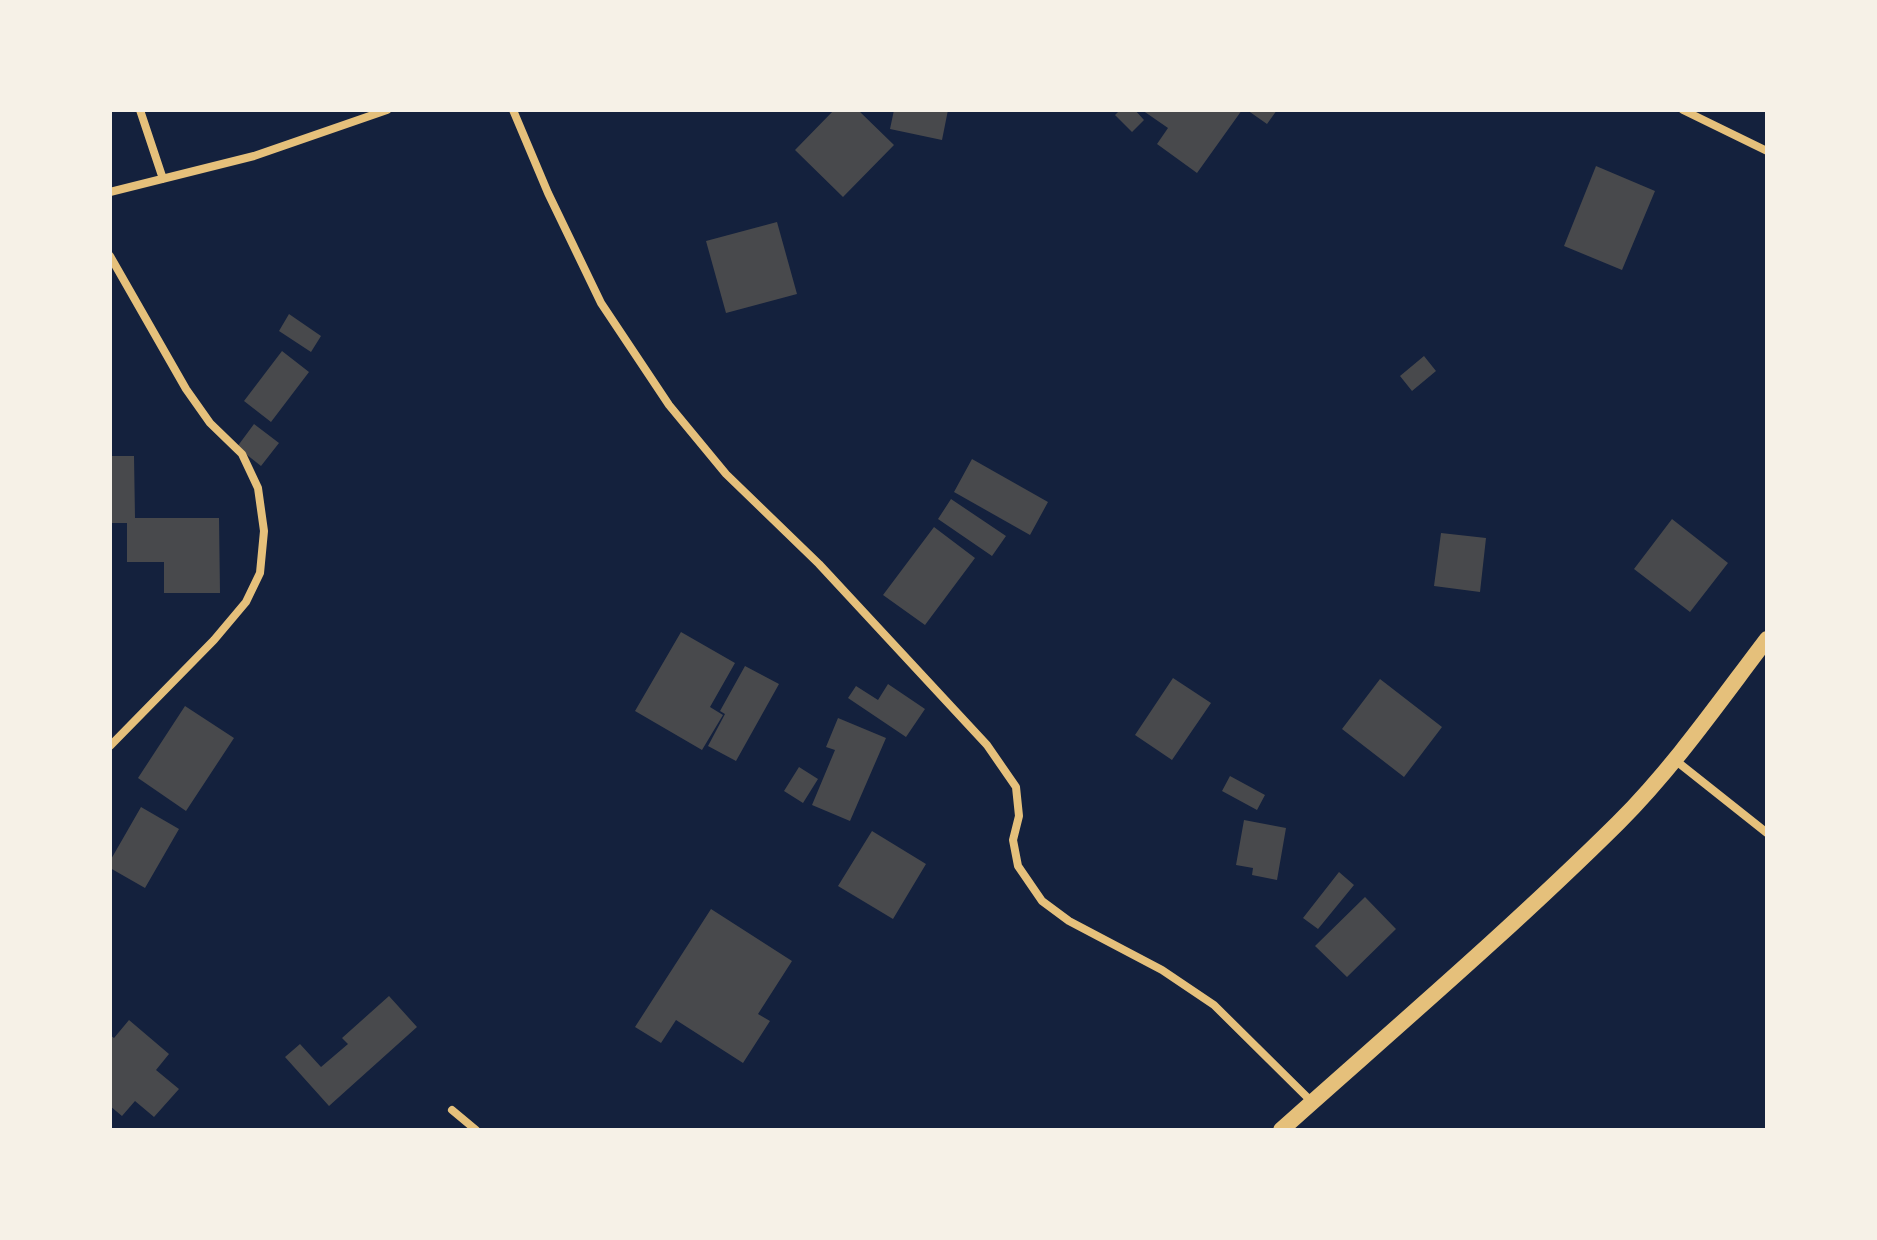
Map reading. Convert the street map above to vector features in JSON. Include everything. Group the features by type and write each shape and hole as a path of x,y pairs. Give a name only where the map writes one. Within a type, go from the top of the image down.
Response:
{"main road":[{"path":"1281,1130 1427,1003 1619,822 1675,760 1767,639"}],"street":[{"path":"140,110 163,179"},
{"path":"110,192 254,156 387,110"},
{"path":"513,110 548,193 601,303 669,405 726,474 819,564 987,745 1016,787 1019,816 1013,840 1018,866 1042,901 1069,921 1162,970 1214,1005 1312,1102"},
{"path":"1683,110 1767,151"},
{"path":"110,256 186,389 210,423 242,454 258,488 264,531 260,573 246,602 214,640 110,746"},
{"path":"1675,760 1767,833"},
{"path":"452,1110 476,1130"}],"building":[{"path":"834,110 858,110 894,145 843,197 795,150"},
{"path":"894,110 948,110 942,140 890,129"},
{"path":"1120,110 1135,110 1144,120 1132,132 1115,115"},
{"path":"1142,110 1242,110 1197,173 1157,144 1168,128"},
{"path":"1247,110 1277,110 1267,124"},
{"path":"1596,166 1655,191 1622,270 1564,246"},
{"path":"777,222 797,294 726,313 706,241"},
{"path":"289,314 321,336 311,352 279,331"},
{"path":"282,351 309,372 271,422 244,401"},
{"path":"1424,356 1436,371 1412,391 1400,376"},
{"path":"254,424 279,443 261,466 237,447"},
{"path":"110,456 134,456 135,518 219,518 220,593 164,593 164,562 127,562 127,523 110,523"},
{"path":"972,459 1048,502 1030,535 954,492"},
{"path":"951,499 1006,536 992,556 938,519"},
{"path":"1672,519 1728,563 1690,612 1634,569"},
{"path":"934,527 975,558 925,625 883,595"},
{"path":"1441,533 1486,538 1480,592 1434,586"},
{"path":"681,632 735,663 710,707 723,715 702,750 635,711"},
{"path":"745,666 779,684 736,761 708,746 725,714 720,711"},
{"path":"1173,678 1211,703 1172,760 1135,735"},
{"path":"1380,679 1442,727 1404,777 1342,729"},
{"path":"888,684 925,709 906,737 848,698 856,686 878,700"},
{"path":"185,706 234,738 186,811 138,778"},
{"path":"838,718 886,738 850,821 812,805 835,750 826,747"},
{"path":"799,767 818,779 803,803 784,791"},
{"path":"1230,776 1265,795 1257,810 1222,791"},
{"path":"141,807 179,829 145,888 110,868 110,861"},
{"path":"1244,820 1286,828 1277,880 1252,875 1253,868 1236,865"},
{"path":"872,831 926,864 893,919 838,886"},
{"path":"1339,872 1354,885 1318,929 1303,918"},
{"path":"1365,897 1396,929 1347,977 1315,946"},
{"path":"711,909 792,961 758,1014 770,1021 743,1063 676,1020 661,1043 635,1027"},
{"path":"389,996 417,1027 329,1106 285,1057 300,1044 321,1067 348,1044 342,1038"},
{"path":"129,1020 169,1054 156,1070 179,1089 154,1117 135,1101 122,1116 110,1106 110,1035 114,1038"}]}
